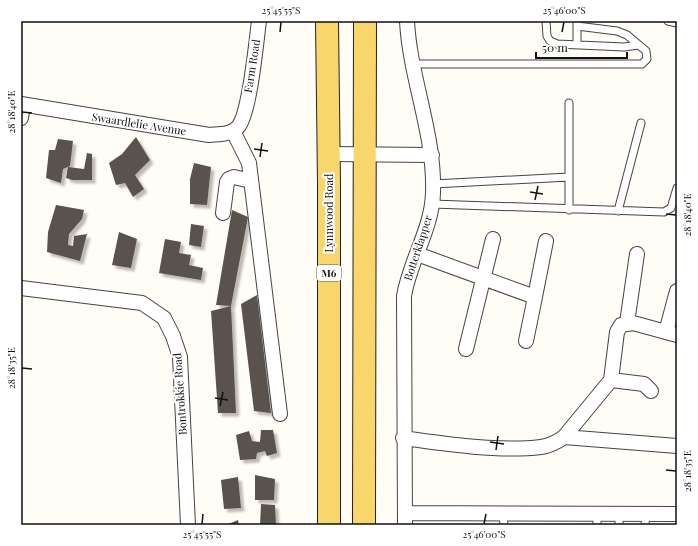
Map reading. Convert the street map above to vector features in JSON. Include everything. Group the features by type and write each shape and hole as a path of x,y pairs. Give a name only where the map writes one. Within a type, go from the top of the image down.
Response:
{"main road":[{"name":"Lynnwood Road","path":"327,21 329,154 329,525"},
{"path":"364,525 365,21"}],"street":[{"name":"Farm Road","path":"233,131 238,127 246,112 259,21"},
{"name":"Botterklapper","path":"405,519 403,438 404,296 407,279 427,226 432,204 432,155 414,64 408,48 407,21"},
{"name":"Swaardlelie Avenue","path":"22,109 209,135 233,131"},
{"path":"233,131 249,163 252,181 280,414"},
{"path":"329,154 432,155"},
{"path":"223,213 227,182 229,178 234,177 252,181"},
{"path":"466,349 493,239"},
{"path":"526,341 546,241"},
{"path":"416,254 535,298"},
{"path":"627,323 637,254"},
{"name":"Bontrokkie Road","path":"21,288 142,303 164,318 174,336 180,357 188,525"},
{"path":"403,438 438,443 506,448 543,447 564,437 611,380 617,332 621,325 627,323 671,334 677,291"},
{"path":"611,380 644,384 651,391"},
{"path":"564,437 677,446"},
{"path":"405,519 646,519 677,514"}],"lane":[{"path":"546,21 550,41 577,45 624,47 638,45"},
{"path":"668,21 677,23"},
{"path":"414,64 642,64 647,59 646,51 627,36 617,31 577,23 577,45"},
{"path":"569,103 569,210"},
{"path":"618,211 641,123"},
{"path":"432,184 569,177"},
{"path":"432,204 569,210 664,212 671,208 677,188"}],"building":[{"path":"136,137 150,160 135,175 144,189 133,197 125,183 116,185 109,163 122,154"},
{"path":"58,139 73,141 70,166 63,169 61,183 46,178 49,150 55,150"},
{"path":"87,153 92,154 92,180 72,180 66,178 68,167 84,169"},
{"path":"194,163 211,167 207,205 190,204 190,179"},
{"path":"56,205 84,210 82,219 69,234 68,245 73,246 74,236 87,234 80,261 47,252 48,232"},
{"path":"232,210 248,217 231,306 216,305"},
{"path":"191,224 204,226 201,247 189,245"},
{"path":"119,232 137,239 131,268 112,265"},
{"path":"165,239 181,242 179,253 191,255 189,265 203,268 201,280 159,273"},
{"path":"257,295 271,413 254,411 241,304"},
{"path":"231,306 236,413 218,413 211,311"},
{"path":"261,430 273,430 277,453 267,456 265,451 257,453 256,459 240,460 236,435 249,431 252,441 260,442"},
{"path":"255,475 275,479 274,500 255,500"},
{"path":"238,477 241,508 224,509 221,480"},
{"path":"261,504 275,505 276,525 260,525"},
{"path":"238,520 239,525 226,525"}]}
